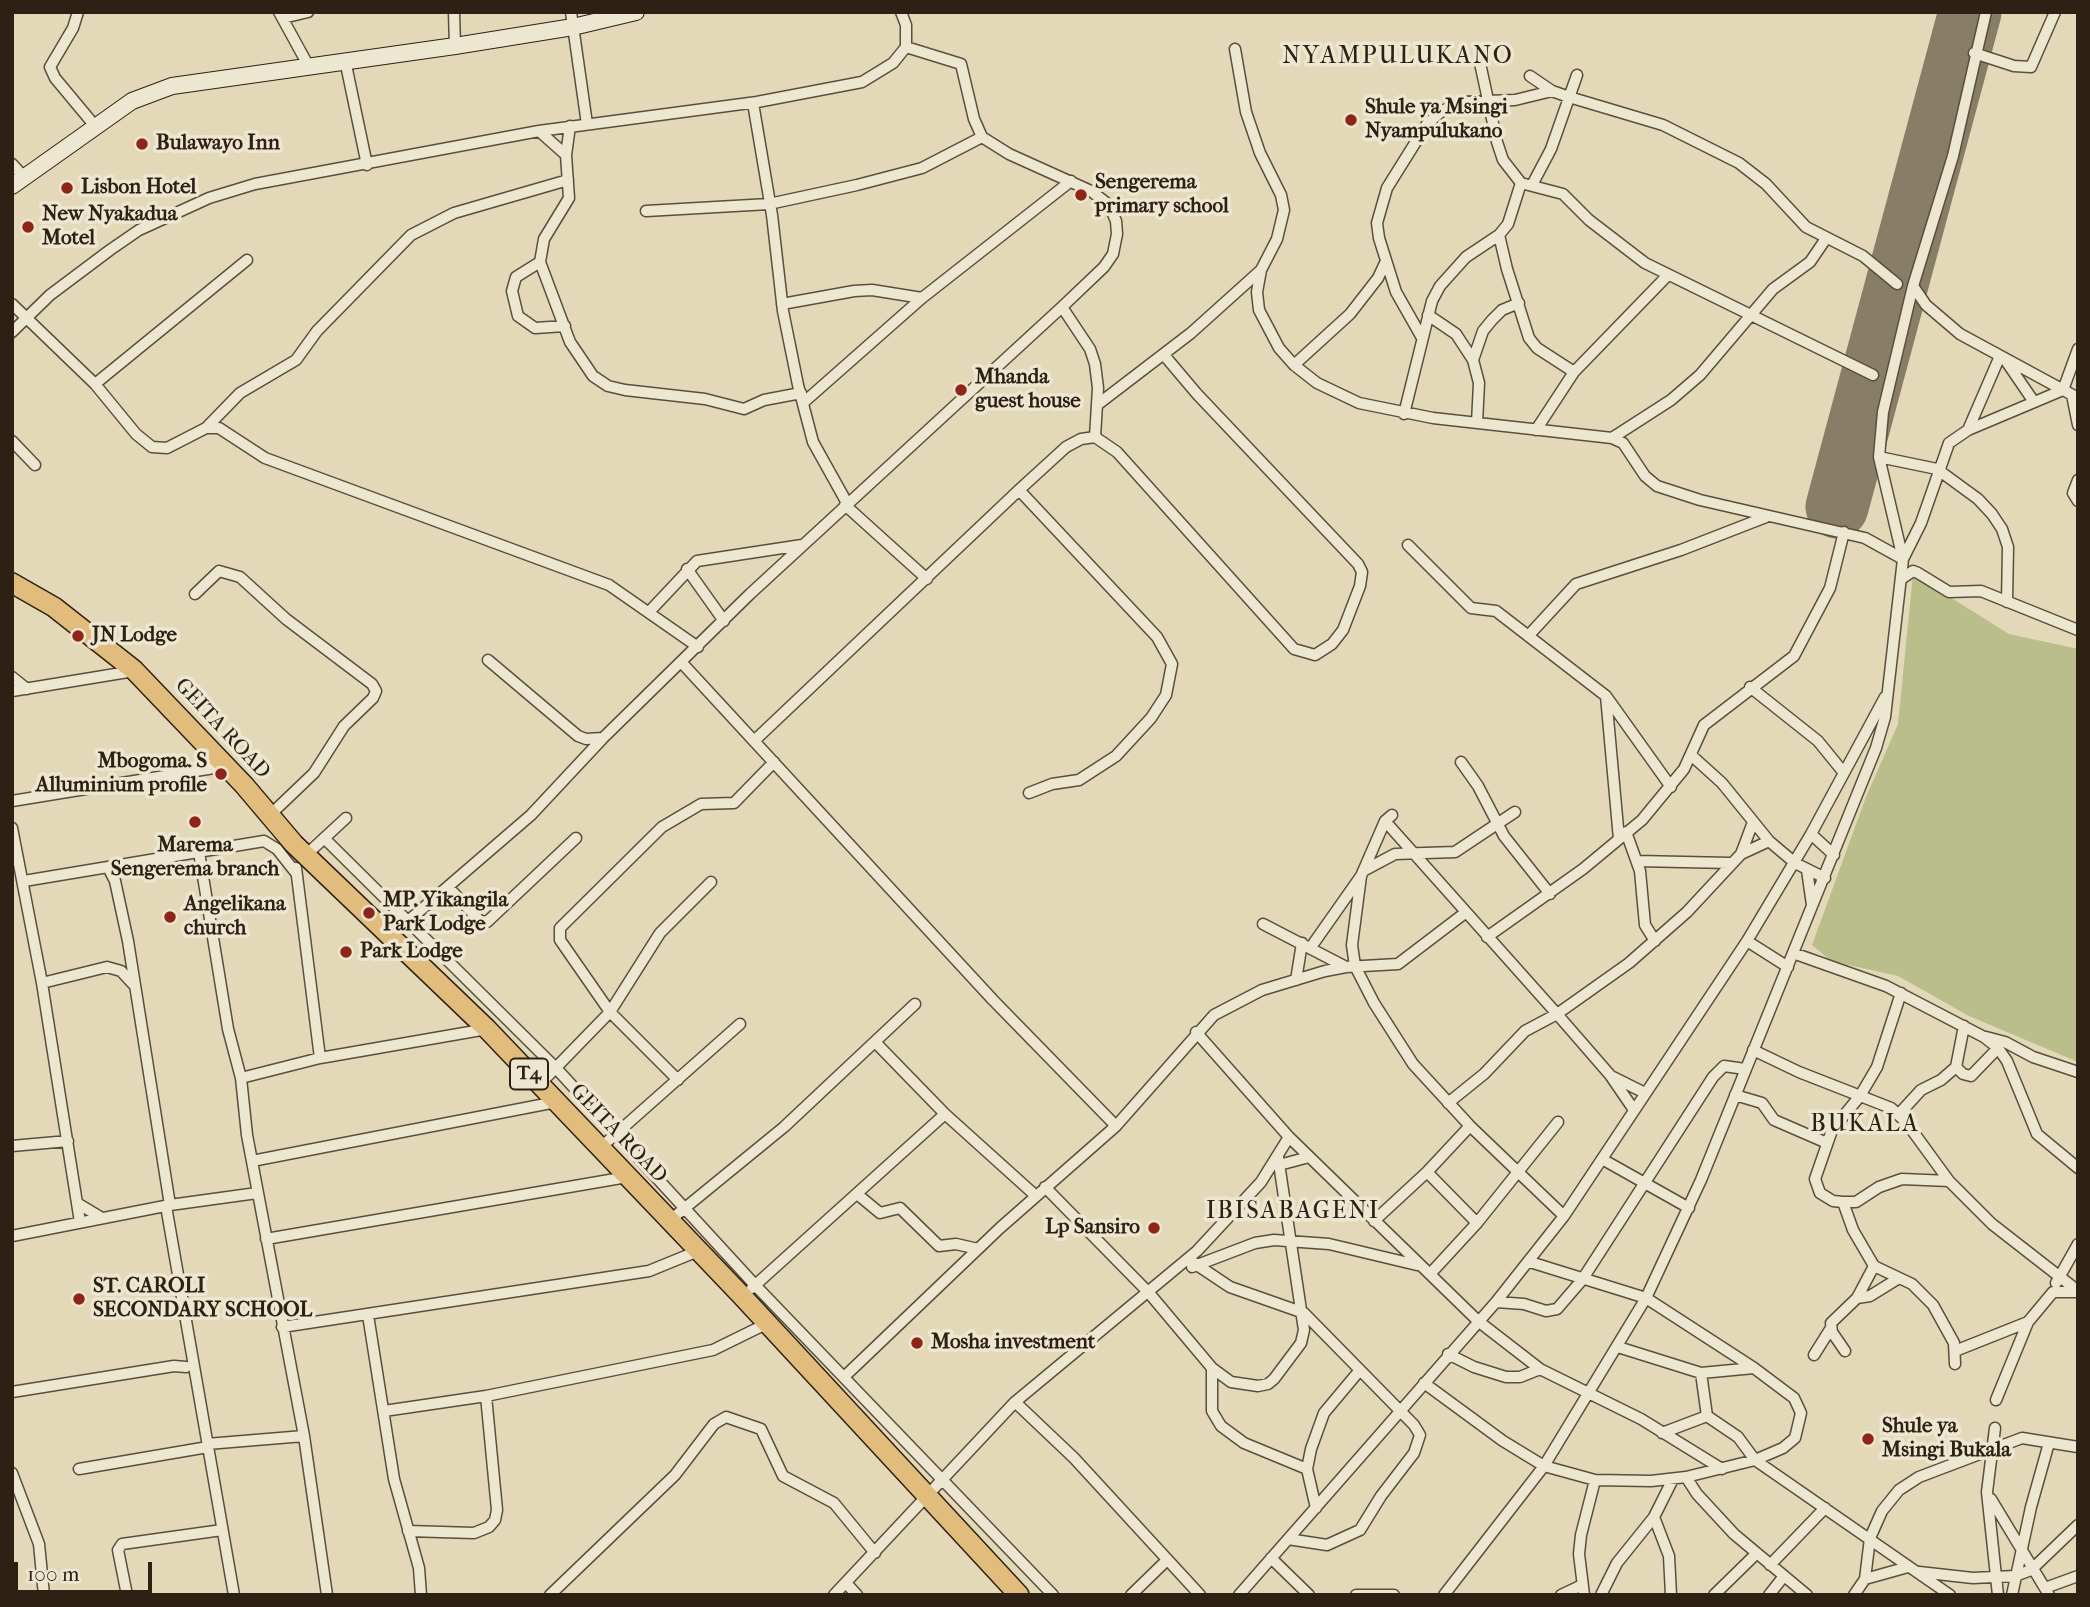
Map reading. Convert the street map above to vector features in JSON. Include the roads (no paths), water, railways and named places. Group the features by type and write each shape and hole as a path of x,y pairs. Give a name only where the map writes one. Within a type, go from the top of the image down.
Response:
{"highway":[{"name":"GEITA ROAD","path":"12,583 54,607 134,670 226,766 300,849 487,1030 698,1251 749,1291 766,1324 1019,1595"}],"main road":[{"path":"18,181 132,101 172,86 455,46 572,20 636,12"}],"street":[{"path":"73,28 78,12"},
{"path":"86,12 52,61 50,72 94,126"},
{"path":"307,12 281,15 308,65"},
{"path":"454,12 455,46"},
{"path":"12,332 50,295 110,250 174,212 255,184 539,131 753,103 862,82 893,63 906,47 906,25 901,12"},
{"path":"1903,562 1879,457 1883,412 1913,286 1953,156 1974,53 1986,12"},
{"path":"1974,53 2014,66 2031,67 2055,12"},
{"path":"572,20 587,124"},
{"path":"408,920 531,815 603,738 802,545 1062,307 1104,267 1113,254 1117,234 1116,221 1109,205 1091,191 1009,154 982,137 974,119 961,64 906,47"},
{"path":"1236,49 1246,112 1260,153 1281,195 1284,210 1277,239 1261,270 1257,292 1259,310 1279,348 1294,365 1341,397 1404,414 1612,438 1623,443 1646,476 1657,486 1766,517 1877,542 1913,572 1949,592 1981,591 2078,630"},
{"path":"345,60 367,165"},
{"path":"1480,63 1503,160 1526,184 1563,194 1616,243 1668,275 1873,375"},
{"path":"1404,414 1422,336 1440,286 1466,257 1499,235 1508,224 1526,184 1550,149 1577,75"},
{"path":"1530,76 1552,91 1663,125 1739,163 1766,184 1791,214 1825,240 1863,256 1897,285"},
{"path":"1422,336 1403,306 1385,263 1377,223 1387,188 1427,124 1442,111 1461,103 1515,100 1552,91"},
{"path":"753,103 782,304 813,442 846,504 927,579"},
{"path":"570,127 566,155 569,198 544,239 540,262 544,280 580,359 593,376 608,386 705,399 744,410 764,400 802,398 922,298 1071,181"},
{"path":"539,131 566,155"},
{"path":"646,211 769,204 922,168 982,137"},
{"path":"12,164 18,181"},
{"path":"12,304 95,384 136,434 152,447 167,448 206,428 240,393 296,360 317,331 411,235 454,213 568,180"},
{"path":"1499,235 1529,338 1537,348 1574,372"},
{"path":"1612,438 1671,400 1700,375 1773,289 1810,262 1825,240"},
{"path":"95,384 247,260"},
{"path":"540,262 516,277 512,291 518,316 535,328 565,326"},
{"path":"1294,365 1350,314 1378,278 1385,263"},
{"path":"1097,405 1164,355 1261,270"},
{"path":"1536,430 1574,372 1668,275"},
{"path":"1913,286 1926,305 1947,324 2002,357 2071,390"},
{"path":"782,304 863,290 922,298"},
{"path":"1473,360 1487,325 1502,310 1519,303"},
{"path":"1062,307 1090,349 1098,376 1095,437"},
{"path":"1428,315 1456,334 1473,360 1479,383 1477,423"},
{"path":"2078,349 2071,390 2078,425"},
{"path":"754,741 1019,490 1066,447 1081,439 1095,437 1117,452 1294,649 1315,655 1332,644 1343,630 1360,586 1362,572 1358,564 1196,394 1164,355"},
{"path":"2002,357 2034,402"},
{"path":"1968,430 2002,357"},
{"path":"1444,1595 1544,1466 1646,1298 1689,1208 1876,748 1885,717 1903,562 1921,523 1937,469 1949,443 1968,430 2034,402 2071,390"},
{"path":"206,428 226,431 265,458 600,581 698,647"},
{"path":"12,441 35,465"},
{"path":"1879,457 1937,469 1978,499 2002,529 2008,547 2007,602"},
{"path":"2078,480 2073,493 2078,500"},
{"path":"1019,490 1157,637 1172,664 1166,695 1145,725 1116,757 1079,780 1052,784 1029,793"},
{"path":"1529,635 1576,584 1672,553 1766,517"},
{"path":"1487,937 1550,894 1642,820 1671,787 1692,755 1704,725 1750,687 1779,669 1805,640 1830,588 1844,533"},
{"path":"649,612 697,561 802,545"},
{"path":"1408,545 1471,608 1496,611 1606,696 1671,787"},
{"path":"688,569 724,621"},
{"path":"195,594 208,578 219,571 240,577 286,619 372,684 376,691 373,698 344,726 314,773 270,815"},
{"path":"1900,579 1913,572"},
{"path":"488,660 578,736 586,739 603,738"},
{"path":"681,663 993,1000 1116,1126"},
{"path":"12,691 134,670"},
{"path":"12,677 27,689"},
{"path":"1750,687 1818,741 1844,772"},
{"path":"1239,1595 1496,1302 1564,1216 1747,941 1795,863 1888,692"},
{"path":"1606,696 1622,836 1637,862 1645,925 1655,941"},
{"path":"1692,755 1722,783 1769,841 1795,863 1825,877"},
{"path":"678,1080 610,1012 560,940 560,928 662,827 702,804 734,803 774,762"},
{"path":"1461,762 1478,786 1497,824 1550,894"},
{"path":"12,801 226,766"},
{"path":"1362,873 1395,854 1455,852 1515,812"},
{"path":"320,1058 296,873 300,849 324,838 346,818"},
{"path":"1296,980 1306,945 1362,873 1389,818 1412,854 1610,1075 1634,1110"},
{"path":"1741,854 1752,822"},
{"path":"12,828 24,881 80,1222"},
{"path":"1811,834 1834,855"},
{"path":"324,838 556,1068 685,1208 749,1291 844,1377 1052,1595"},
{"path":"448,887 480,921 487,922 576,838"},
{"path":"24,881 266,841 277,849 296,873"},
{"path":"1448,1103 1484,1074 1525,1031 1557,1014 1655,941 1687,912 1741,854 1769,841"},
{"path":"199,852 228,1029 241,1078 257,1192 304,1436 327,1595"},
{"path":"1637,862 1730,863"},
{"path":"108,867 115,881 136,988 168,1205 234,1595"},
{"path":"1807,870 1812,909"},
{"path":"1350,966 1362,873"},
{"path":"539,1085 610,1012 660,933 711,882"},
{"path":"844,1377 1045,1187 1116,1126 1156,1084 1196,1032 1214,1014 1296,980 1350,966 1398,964 1465,913"},
{"path":"1263,924 1350,966 1405,1053 1470,1126 1564,1216"},
{"path":"1747,941 1788,967"},
{"path":"1793,953 1857,973 1984,1037 1998,1048 2014,1075 2037,1134 2078,1168"},
{"path":"41,983 107,967 121,971 136,988"},
{"path":"1901,993 1885,1047 1860,1097 1839,1119 1827,1143 1815,1179 1820,1193 1826,1198 1843,1202 1856,1202 1879,1187 1902,1179 1949,1181"},
{"path":"669,1221 785,1127 915,1004"},
{"path":"600,1149 740,1024"},
{"path":"1899,1114 1921,1090 1941,1080 1956,1067 1964,1026"},
{"path":"241,1078 320,1058 487,1030"},
{"path":"1196,1032 1289,1137 1478,1321 1539,1368 1722,1469"},
{"path":"1984,1037 2005,1042 2034,1057 2078,1072"},
{"path":"874,1042 945,1114 1036,1196"},
{"path":"1956,1067 1963,1074 1971,1076 1998,1048"},
{"path":"1753,1050 1899,1114 1949,1181 1992,1224 2078,1292"},
{"path":"1496,1302 1524,1304 1552,1312 1582,1280 1718,1070 1732,1066 1745,1069"},
{"path":"1610,1075 1645,1093"},
{"path":"1735,1095 1762,1104 1781,1124 1827,1143"},
{"path":"253,1161 556,1102"},
{"path":"749,1291 945,1114"},
{"path":"1430,1274 1477,1223 1558,1122"},
{"path":"1374,1221 1427,1172 1470,1126"},
{"path":"1192,1262 1279,1161 1289,1137"},
{"path":"12,1146 68,1141"},
{"path":"1279,1161 1309,1157"},
{"path":"1602,1158 1689,1208"},
{"path":"1045,1187 1149,1293 1212,1368 1231,1382 1243,1385 1268,1384 1301,1343 1304,1313 1279,1161"},
{"path":"1427,1172 1477,1223"},
{"path":"266,1239 627,1177"},
{"path":"12,1236 168,1205 257,1192"},
{"path":"857,1194 880,1213 900,1208 939,1247 956,1244 978,1249"},
{"path":"1843,1202 1853,1230 1874,1266 1923,1291 1949,1332 1955,1351 1955,1364"},
{"path":"77,1203 102,1218"},
{"path":"834,1595 1015,1402 1100,1328 1176,1270 1192,1262 1255,1243 1292,1240 1329,1244 1419,1266"},
{"path":"1996,1400 2028,1322 2053,1292 2058,1277 2078,1244"},
{"path":"282,1327 649,1270 698,1251"},
{"path":"1192,1262 1230,1287 1304,1313 1414,1425 1419,1443 1360,1530 1327,1545 1288,1539"},
{"path":"1423,1383 1503,1441 1544,1466 1595,1480 1686,1477 1755,1460 1783,1448 1795,1438 1801,1413 1794,1398 1754,1368 1646,1298 1530,1262"},
{"path":"1814,1354 1834,1320 1857,1298 1874,1266"},
{"path":"1857,1298 1870,1296 1899,1278"},
{"path":"2053,1292 2078,1292"},
{"path":"368,1315 394,1479 419,1568 421,1595"},
{"path":"1955,1351 2028,1322"},
{"path":"384,1411 486,1396 720,1349 766,1324"},
{"path":"1831,1328 1845,1351"},
{"path":"1618,1347 1700,1373 1754,1368"},
{"path":"1448,1354 1474,1367 1506,1377 1520,1377 1539,1368"},
{"path":"12,1392 174,1366 186,1367"},
{"path":"1212,1368 1212,1411 1221,1426 1244,1443 1307,1469"},
{"path":"1316,1508 1307,1469 1324,1413 1360,1370"},
{"path":"1700,1373 1707,1416 1738,1437 1755,1460 1950,1595"},
{"path":"408,1531 474,1532 489,1528 495,1520 497,1510 486,1396"},
{"path":"1015,1402 1074,1458 1200,1595"},
{"path":"1661,1433 1707,1416"},
{"path":"550,1595 675,1475 714,1424 726,1417 761,1429 783,1476 834,1503 875,1553"},
{"path":"1995,1428 1987,1492 1998,1595"},
{"path":"79,1469 207,1445 304,1436"},
{"path":"1854,1595 1865,1579 1870,1538 1882,1511 1899,1490 1919,1477 2022,1438 2078,1447"},
{"path":"2012,1595 2020,1552 2049,1443"},
{"path":"12,1473 39,1544 44,1595"},
{"path":"1686,1477 1713,1513 1807,1595"},
{"path":"1601,1595 1617,1563 1654,1517 1673,1479"},
{"path":"1561,1595 1583,1590 1581,1535 1595,1480"},
{"path":"1987,1492 2020,1552 2047,1591 2078,1576"},
{"path":"1770,1565 1825,1508"},
{"path":"1654,1517 1669,1556 1671,1595"},
{"path":"1865,1579 1912,1569 1997,1578 2015,1576 2031,1570 2078,1525"},
{"path":"127,1595 118,1550 122,1544 222,1530"},
{"path":"1714,1595 1757,1553"},
{"path":"1271,1558 1309,1595"},
{"path":"1131,1595 1167,1560"},
{"path":"1769,1595 1784,1576"},
{"path":"846,1583 856,1595"},
{"path":"1356,1595 1394,1595"}],"place":[{"name":"Shule ya Msingi Nyampulukano","path":"1351,120"},
{"name":"Bulawayo Inn","path":"142,144"},
{"name":"Lisbon Hotel","path":"67,188"},
{"name":"Sengerema primary school","path":"1081,195"},
{"name":"New Nyakadua Motel","path":"28,227"},
{"name":"Mhanda guest house","path":"961,390"},
{"name":"JN Lodge","path":"78,636"},
{"name":"Mbogoma. S Alluminium profile","path":"221,774"},
{"name":"Marema Sengerema branch","path":"195,822"},
{"name":"MP. Yikangila Park Lodge","path":"369,913"},
{"name":"Angelikana church","path":"170,917"},
{"name":"Park Lodge","path":"346,952"},
{"name":"Lp Sansiro","path":"1154,1228"},
{"name":"ST. CAROLI SECONDARY SCHOOL","path":"79,1299"},
{"name":"Mosha investment","path":"917,1343"},
{"name":"Shule ya Msingi Bukala","path":"1868,1439"}],"district":[{"name":"NYAMPULUKANO","path":"1398,57"},
{"name":"BUKALA","path":"1865,1125"},
{"name":"IBISABAGENI","path":"1293,1212"}]}
